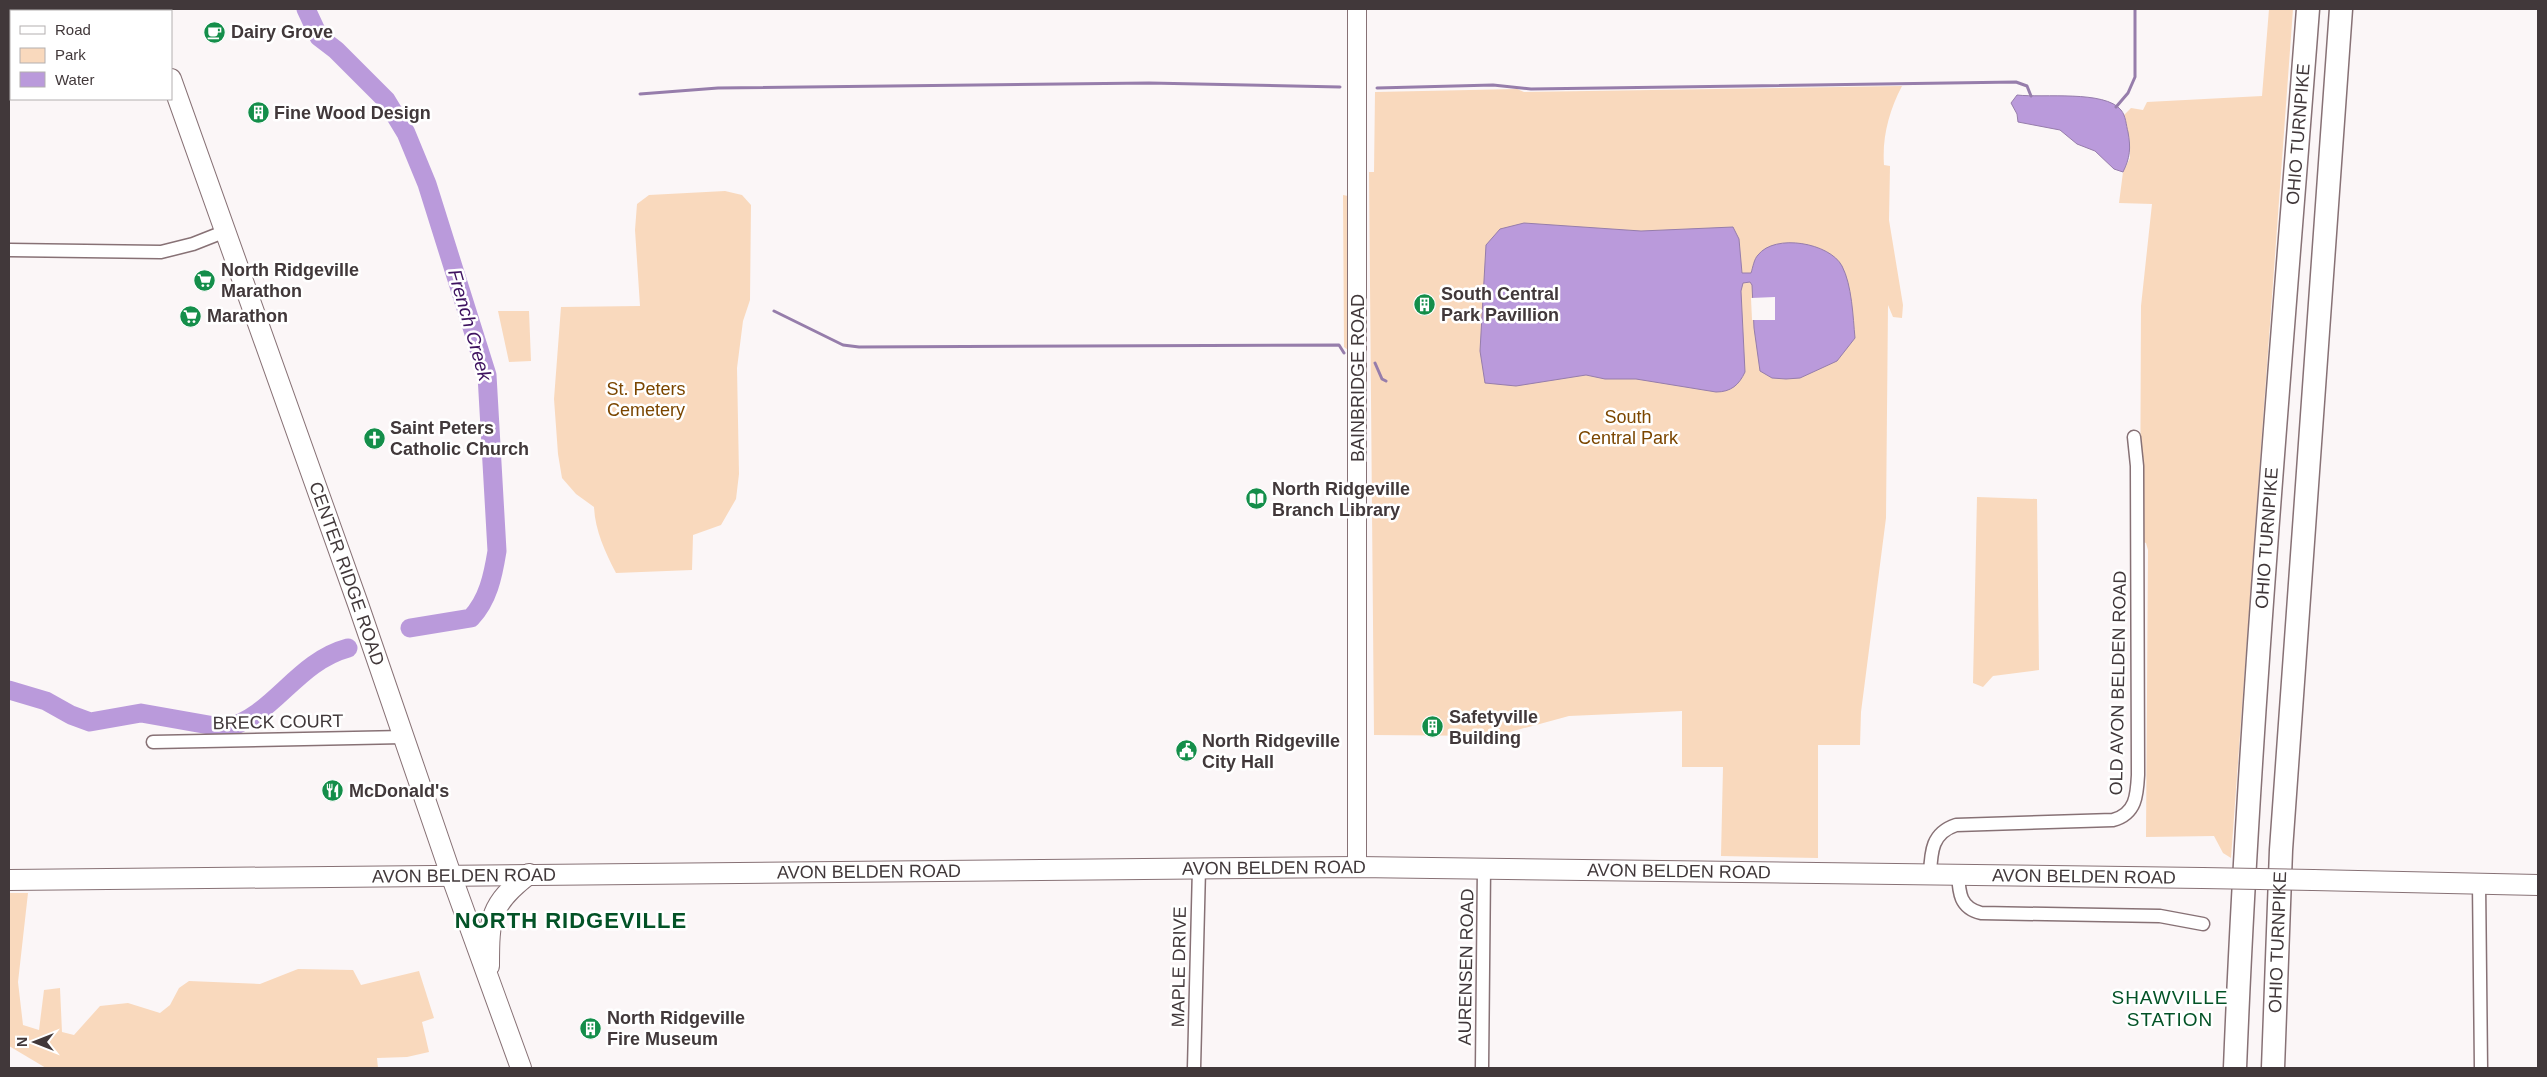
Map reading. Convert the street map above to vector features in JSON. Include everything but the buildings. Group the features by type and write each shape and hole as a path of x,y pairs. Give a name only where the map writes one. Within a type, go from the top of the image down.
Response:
{"highway":[{"name":"OHIO TURNPIKE","path":"2234,1068 2242,889 2252,745 2308,9"},
{"name":"OHIO TURNPIKE","path":"2272,1068 2282,840 2341,9"}],"main road":[{"name":"CENTER RIDGE ROAD","path":"172,82 404,737 450,875 521,1068"},
{"name":"AVON BELDEN ROAD","path":"9,880 1199,868 1484,867 2479,882 2538,885"},
{"path":"489,980 489,941 494,912 501,898 529,874"}],"street":[{"name":"BAINBRIDGE ROAD","path":"1357,9 1357,867"},
{"path":"9,250 161,252 193,244 226,231"},
{"name":"OLD AVON BELDEN ROAD","path":"1930,874 1933,843 1948,828 1969,824 2113,820 2125,816 2132,808 2138,775 2137,466 2134,437"},
{"name":"BRECK COURT","path":"153,742 404,737"},
{"name":"AURENSEN ROAD","path":"1482,1068 1484,867"},
{"name":"MAPLE DRIVE","path":"1194,1068 1199,868"},
{"path":"1958,874 1962,901 1967,908 1981,913 2160,916 2203,924"},
{"path":"2479,882 2481,1068"}],"green space":[{"path":"2269,9 2293,9 2231,858 2223,853 2214,836 2146,837 2148,550 2146,543 2140,541 2141,306 2152,204 2119,203 2123,172 2130,158 2130,142 2124,115 2131,108 2143,110 2147,102 2262,96"},
{"name":"South Central Park","path":"1902,86 1887,124 1884,144 1884,165 1890,166 1889,220 1903,305 1902,318 1893,317 1888,305 1886,518 1861,712 1860,745 1818,745 1818,858 1721,856 1723,767 1682,767 1682,711 1569,716 1495,736 1374,735 1369,172 1374,172 1375,92 1517,89 1524,92"},
{"name":"St. Peters Cemetery","path":"725,191 742,195 751,205 750,300 743,321 737,368 739,474 736,499 721,525 693,535 692,570 616,573 601,541 594,507 576,494 562,478 558,454 554,399 561,307 640,306 635,230 637,204 649,195"},
{"path":"1343,195 1348,196 1348,350 1344,347"},
{"path":"498,311 529,311 531,361 509,362"},
{"path":"1977,497 2037,499 2039,670 1993,676 1983,687 1973,683"},
{"path":"9,893 28,893 18,982 23,1025 39,1030 44,990 60,988 62,1032 74,1035 100,1006 128,1003 160,1013 170,1005 179,988 189,981 260,984 298,969 353,970 361,985 419,971 434,1018 422,1022 429,1052 407,1057 377,1058 378,1068 46,1068 9,1046"}],"water":[{"path":"2017,95 2088,97 2113,104 2124,115 2129,138 2130,148 2123,172 2114,169 2095,151 2077,144 2060,130 2018,122 2017,114 2011,103"},
{"path":"1524,223 1641,231 1733,227 1739,239 1742,273 1751,273 1758,255 1766,248 1777,244 1802,244 1815,247 1826,251 1836,258 1842,266 1850,292 1855,338 1837,361 1800,378 1772,378 1760,371 1754,328 1752,285 1750,282 1743,283 1741,291 1745,372 1737,384 1726,391 1716,392 1636,379 1605,379 1586,375 1516,386 1485,383 1480,351 1486,245 1500,229"}],"pier":[{"path":"1775,297 1775,320 1752,320 1751,298"}],"waterway":[{"name":"French Creek","path":"306,9 319,37 336,50 386,100 406,133 427,184 487,375 497,551 489,587 482,603 471,618 410,628"},
{"path":"2116,107 2128,93 2135,77 2135,9"},
{"path":"1377,88 1493,85 1531,89 2016,82 2027,86 2031,96"},
{"path":"640,94 718,88 1149,83 1340,87"},
{"path":"774,311 843,345 859,347 1339,345 1344,353"},
{"path":"1375,363 1382,379 1386,381"},
{"name":"French Creek","path":"9,690 46,701 71,715 90,722 141,713 226,728 243,722 258,712 314,665 330,655 348,648"}],"place":[{"name":"Dairy Grove","path":"215,32"},
{"name":"Fine Wood Design","path":"258,113"},
{"name":"North Ridgeville Marathon","path":"205,280"},
{"name":"South Central Park Pavillion","path":"1425,304"},
{"name":"Marathon","path":"191,316"},
{"name":"Saint Peters Catholic Church","path":"374,438"},
{"name":"North Ridgeville Branch Library","path":"1256,499"},
{"name":"Safetyville Building","path":"1433,727"},
{"name":"North Ridgeville City Hall","path":"1186,751"},
{"name":"McDonald's","path":"333,791"},
{"name":"North Ridgeville Fire Museum","path":"591,1028"}],"district":[{"name":"NORTH RIDGEVILLE","path":"571,920"},
{"name":"SHAWVILLE STATION","path":"2170,1008"}]}
